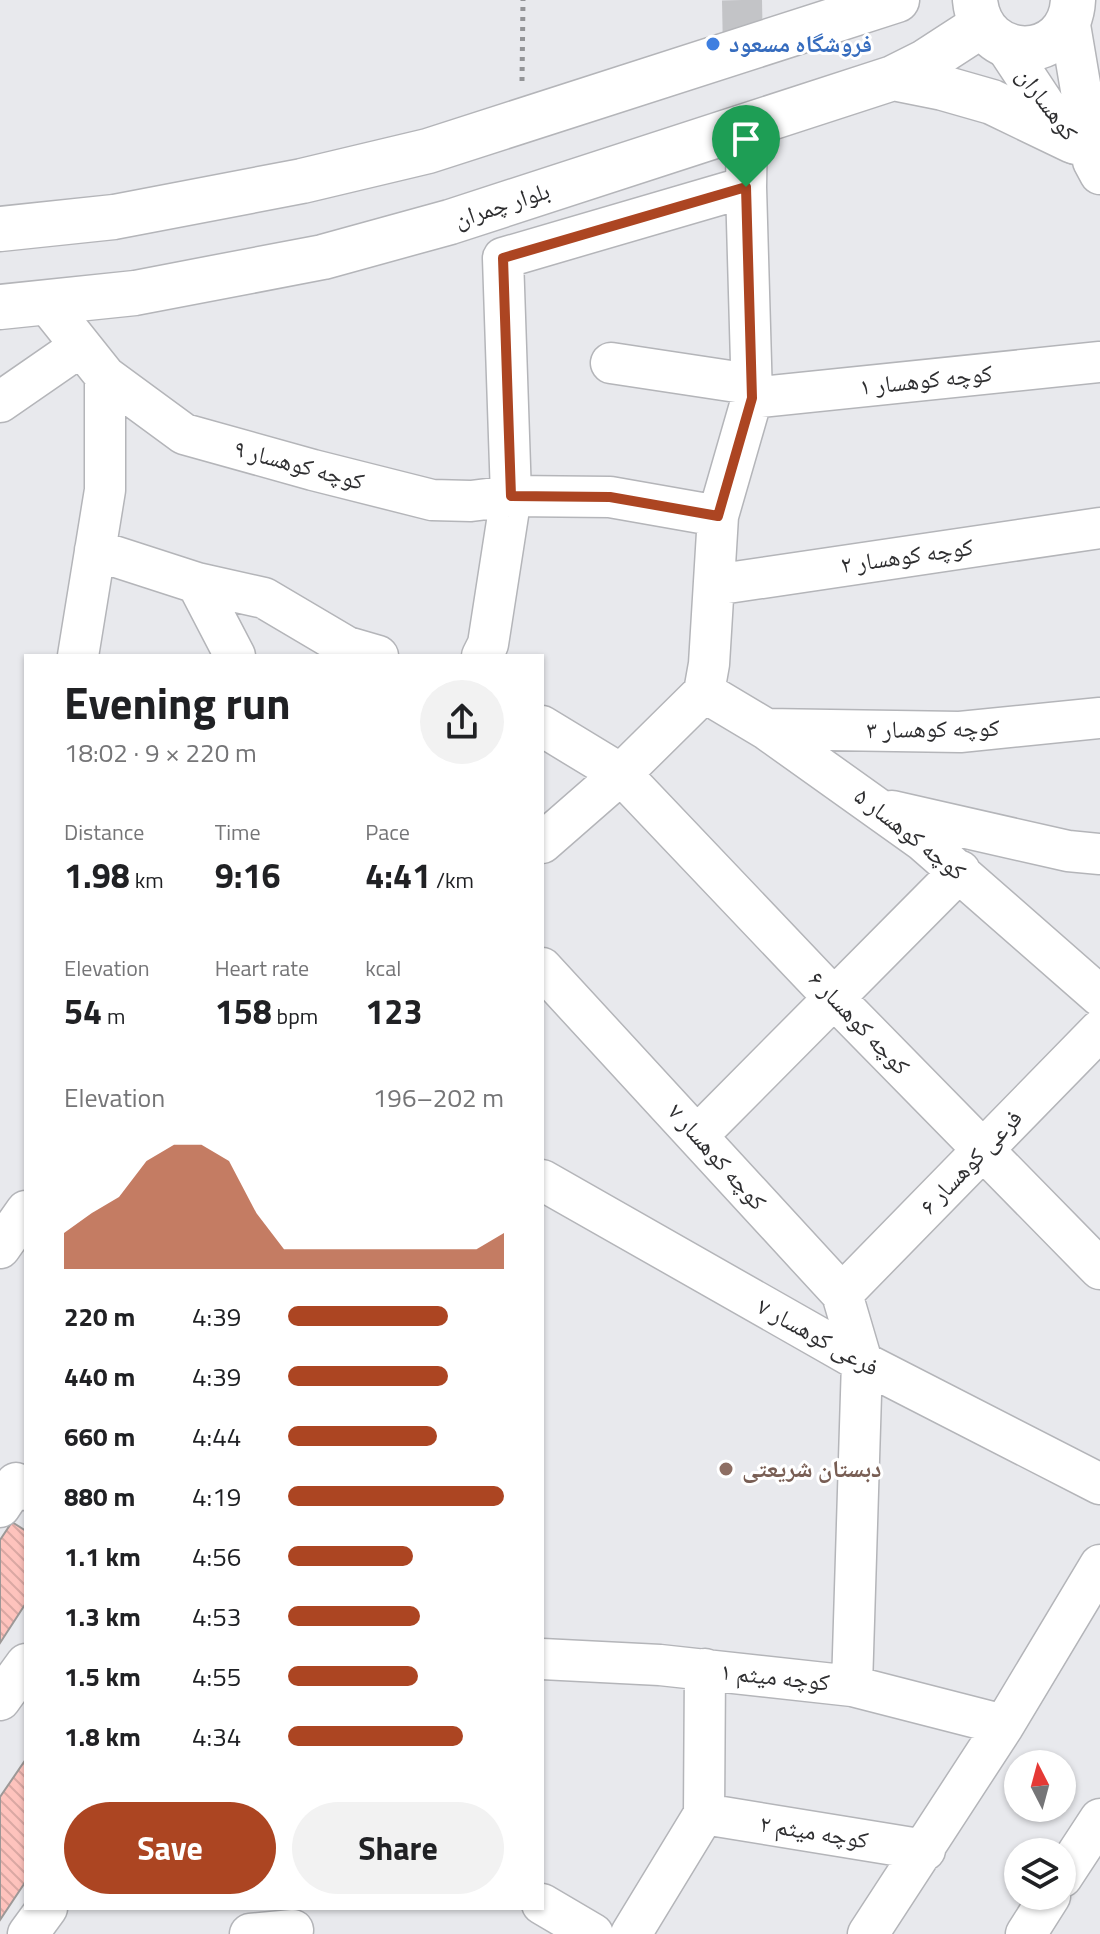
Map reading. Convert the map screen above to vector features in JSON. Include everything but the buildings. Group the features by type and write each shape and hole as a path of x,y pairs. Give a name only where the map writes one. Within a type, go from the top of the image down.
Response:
{"main road":[{"path":"0,229 114,217 302,181 428,151 894,1 918,26 924,43 909,70 943,88 992,102 1089,159"},
{"path":"987,24 1020,49 1035,48 1061,32 1071,10"},
{"name":"بلوار چمران","path":"0,307 135,293 323,257 450,222 747,127 909,70 987,24"}],"street":[{"path":"1071,10 1089,159"},
{"name":"کوهساران","path":"987,24 1046,107 1089,159"},
{"path":"544,841 621,774 704,692 709,664 718,516 751,391 747,127"},
{"path":"483,654 488,644 511,496 503,258 746,187"},
{"name":"کوچه کوهسار ۹","path":"46,302 93,361 184,434 432,500 471,501 511,496 610,497 718,516"},
{"path":"0,402 93,361 105,490 78,654"},
{"name":"کوچه کوهسار ۱","path":"611,363 751,391 1100,362"},
{"name":"کوچه کوهسار ۲","path":"714,585 1100,528"},
{"path":"95,550 197,583 264,598 347,647 371,654"},
{"path":"197,583 234,654"},
{"name":"کوچه کوهسار ۵","path":"704,692 766,729 881,809 960,871 1100,996"},
{"name":"کوچه کوهسار ۳","path":"766,729 960,732 1100,718"},
{"name":"کوچه کوهسار ۶","path":"544,727 621,774 834,998 1100,1269"},
{"path":"881,809 1068,851 1100,854"},
{"path":"698,1135 960,871"},
{"name":"کوچه کوهسار ۷","path":"544,970 842,1294 862,1362 852,1686"},
{"name":"فرعی کوهسار ۶","path":"842,1294 1100,1030"},
{"name":"فرعی کوهسار ۷","path":"544,1181 862,1362 1100,1484"},
{"path":"0,1248 24,1214"},
{"path":"868,1934 1004,1725 1100,1565"},
{"name":"کوچه میثم ۱","path":"544,1659 705,1669 852,1686 1004,1725"},
{"path":"0,1700 24,1667"},
{"path":"631,1934 704,1814 705,1669"},
{"name":"کوچه میثم ۲","path":"704,1814 925,1850"},
{"path":"1076,1856 1100,1819"},
{"path":"544,1905 593,1934"},
{"path":"28,1934 46,1910"},
{"path":"1026,1934 1041,1910"},
{"path":"250,1934 291,1924"}],"path":[{"path":"522,82 523,0"}],"tunnel":[{"path":"742,0 743,52"}],"place":[{"name":"فروشگاه مسعود","path":"713,44"},
{"name":"دبستان شریعتی","path":"726,1469"}],"route":[{"path":"746,187 752,398 718,516 610,497 511,496 503,258 746,187"}]}
